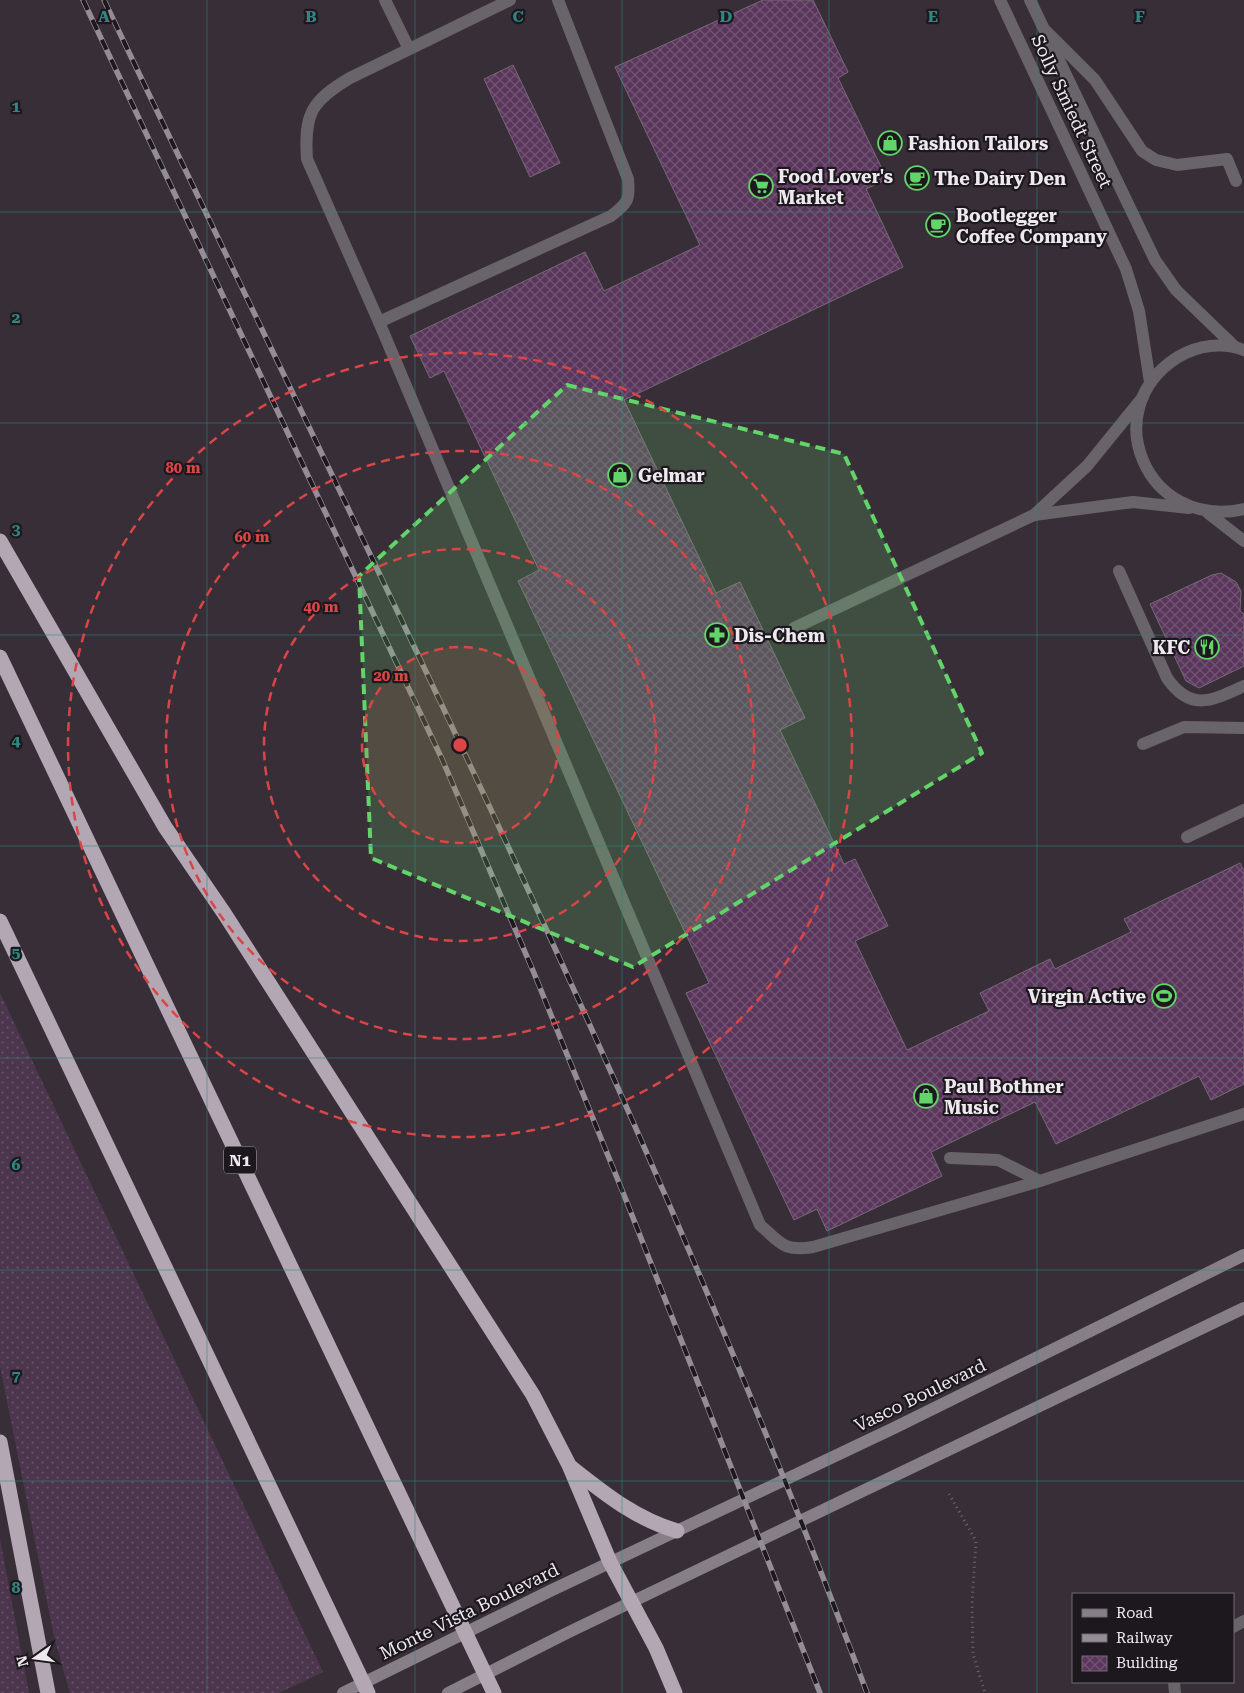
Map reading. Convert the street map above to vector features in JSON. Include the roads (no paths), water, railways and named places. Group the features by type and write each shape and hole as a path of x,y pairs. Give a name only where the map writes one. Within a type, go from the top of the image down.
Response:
{"highway":[{"path":"0,541 165,827 224,913 533,1395 569,1465 610,1562 656,1648 675,1693"},
{"name":"N1","path":"0,657 494,1693"},
{"path":"0,921 368,1693"},
{"path":"0,1442 48,1693"},
{"path":"569,1465 606,1496 656,1525 677,1531"}],"main road":[{"name":"Vasco Boulevard","path":"610,1562 894,1428 1244,1255"},
{"path":"448,1693 569,1632 1244,1308"},
{"name":"Monte Vista Boulevard","path":"343,1693 610,1562"}],"street":[{"path":"385,0 409,49"},
{"path":"510,0 327,91 312,110 305,133 307,159 332,211 760,1225 783,1245 795,1250 813,1247 1040,1181 1244,1114"},
{"path":"379,322 610,216 625,206 629,195 628,179 558,0"},
{"name":"Solly Smiedt Street","path":"1000,0 1126,269 1139,311 1150,382"},
{"name":"Solly Smiedt Street","path":"1030,0 1155,260 1176,290 1239,348"},
{"path":"1044,30 1095,80 1142,151 1156,160 1177,165 1227,159 1236,181"},
{"path":"794,628 1034,515 1087,466 1142,397 1150,382 1166,364 1187,352 1210,346 1239,348"},
{"path":"1142,397 1136,423 1139,449 1149,474 1166,494 1188,508"},
{"path":"1034,515 1133,502 1208,512 1228,513 1244,510"},
{"path":"1208,512 1244,542"},
{"path":"1119,571 1167,678 1174,688 1192,699 1210,701 1244,686"},
{"path":"1143,744 1184,727 1244,728"},
{"path":"1187,837 1244,810"},
{"path":"950,1158 998,1160 1040,1181"}],"railway":[{"path":"83,0 442,759 534,973 626,1200 820,1693"},
{"path":"104,0 405,628 601,1049 694,1262 783,1476 867,1693"}],"place":[{"name":"Fashion Tailors","path":"890,143"},
{"name":"The Dairy Den","path":"917,178"},
{"name":"Food Lover's Market","path":"761,186"},
{"name":"Bootlegger Coffee Company","path":"938,225"},
{"name":"Gelmar","path":"620,475"},
{"name":"Dis-Chem","path":"717,635"},
{"name":"KFC","path":"1207,647"},
{"name":"Virgin Active","path":"1164,996"},
{"name":"Paul Bothner Music","path":"926,1096"}]}
